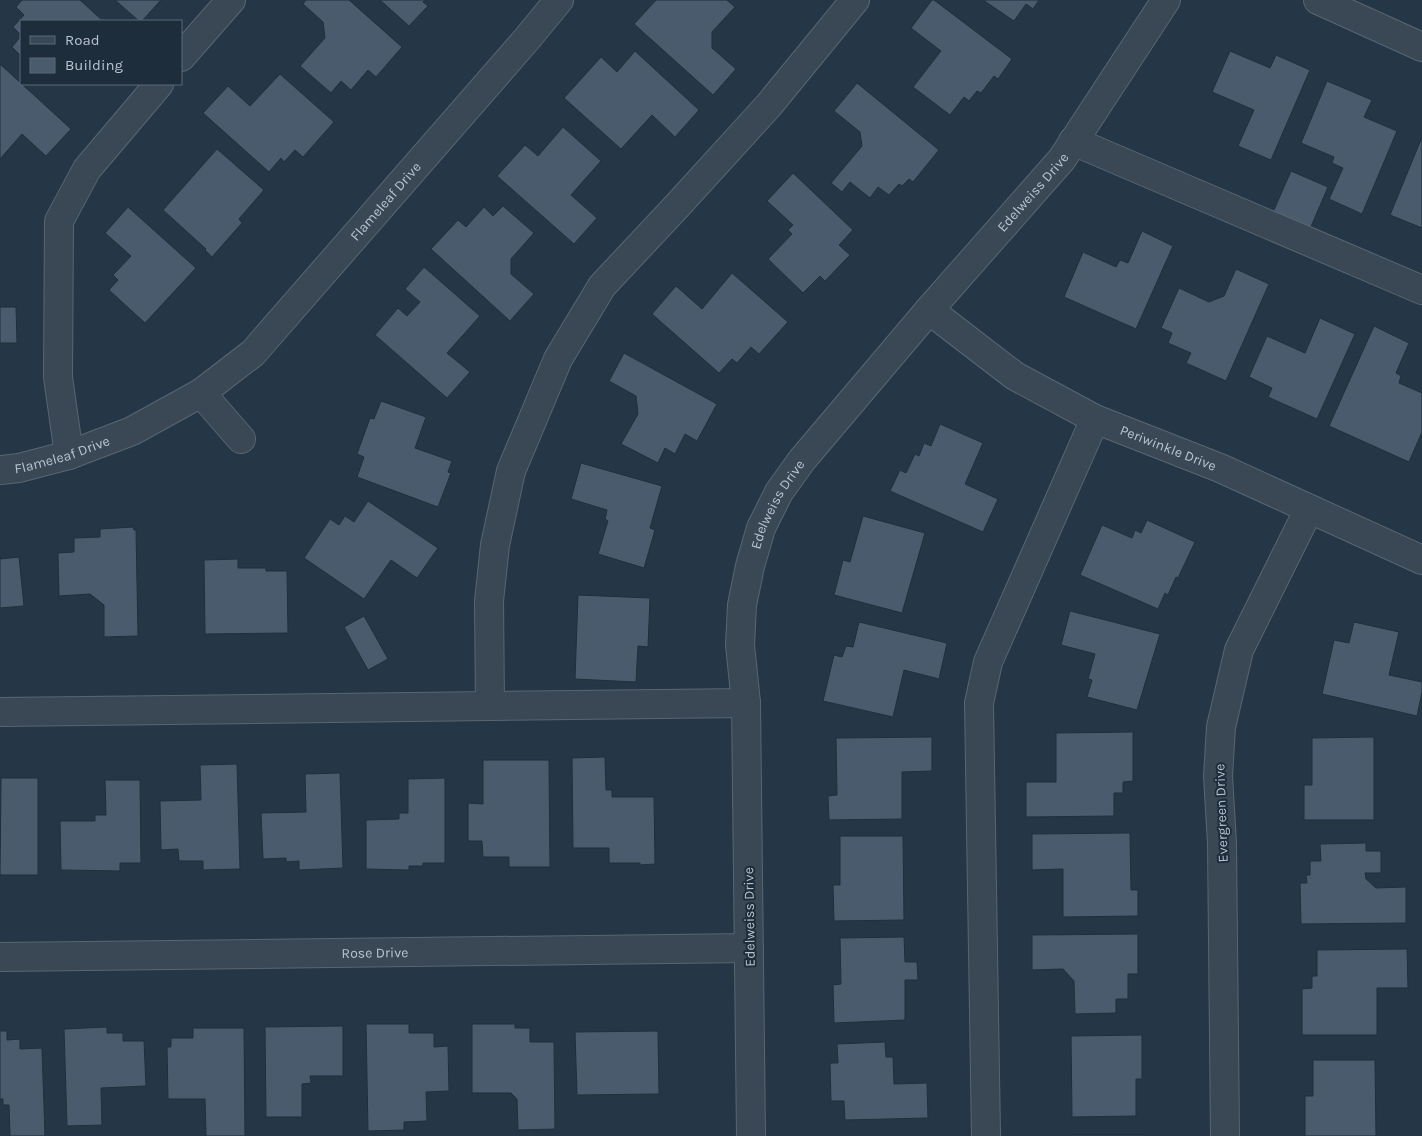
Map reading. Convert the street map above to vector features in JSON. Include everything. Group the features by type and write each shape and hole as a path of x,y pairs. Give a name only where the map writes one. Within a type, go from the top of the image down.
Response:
{"street":[{"path":"182,56 231,0"},
{"name":"Flameleaf Drive","path":"0,470 19,468 68,456 132,431 201,393 253,353 559,0"},
{"path":"490,706 489,601 495,546 511,471 558,359 602,286 770,105 855,0"},
{"name":"Edelweiss Drive","path":"751,1136 746,703 740,644 742,605 750,566 761,528 779,492 802,460 929,310 1062,159 1166,0"},
{"path":"1318,0 1422,47"},
{"path":"68,456 58,377 59,221 87,168 157,85"},
{"path":"1073,141 1422,290"},
{"name":"Periwinkle Drive","path":"929,310 1015,376 1095,418 1220,468 1422,560"},
{"path":"201,393 241,439"},
{"path":"986,1136 978,703 988,662 1095,418"},
{"name":"Evergreen Drive","path":"1225,1136 1222,843 1218,776 1221,727 1239,650 1309,509"},
{"path":"0,712 746,703"},
{"name":"Rose Drive","path":"0,957 750,948"}],"building":[{"path":"22,0 80,0 102,20 20,20 20,34 13,27 24,15 16,7"},
{"path":"115,0 161,0 143,20 138,20"},
{"path":"306,0 349,0 402,47 376,77 368,70 351,90 341,81 331,93 300,66 325,38 323,22 303,4"},
{"path":"380,0 425,0 423,2 428,6 409,26"},
{"path":"656,0 727,0 735,7 712,32 712,48 736,69 713,95 634,24"},
{"path":"932,0 1012,59 998,79 994,76 981,93 977,91 969,101 964,97 950,115 913,87 941,51 911,28"},
{"path":"983,0 1039,0 1033,9 1026,4 1014,21"},
{"path":"20,37 20,55 12,47"},
{"path":"635,51 699,110 675,137 652,115 621,149 564,98 601,57 617,72"},
{"path":"1230,51 1270,68 1276,55 1310,70 1271,160 1238,146 1254,110 1212,92"},
{"path":"0,64 20,82 20,85 23,85 71,129 46,156 22,134 0,159"},
{"path":"280,74 334,122 303,157 295,150 284,162 281,158 269,172 203,113 228,86 250,106"},
{"path":"1327,81 1372,100 1364,117 1397,131 1362,214 1329,199 1343,168 1332,163 1334,157 1301,143"},
{"path":"857,83 939,150 913,182 909,179 902,186 899,184 889,195 878,187 870,198 850,182 842,192 831,183 862,146 860,132 834,111"},
{"path":"563,127 601,161 571,195 597,218 574,244 497,176 525,145 538,156"},
{"path":"1422,137 1422,228 1390,215"},
{"path":"217,149 264,190 239,219 242,223 212,257 206,249 163,210"},
{"path":"1291,171 1328,187 1310,229 1273,212"},
{"path":"793,173 853,230 839,245 850,255 825,281 820,276 803,293 768,259 792,234 788,230 793,225 767,201"},
{"path":"503,206 534,233 511,259 511,274 534,294 510,321 431,249 458,220 466,227 484,207 493,216"},
{"path":"128,207 196,268 145,323 109,290 118,280 113,275 131,256 105,233"},
{"path":"1142,231 1173,246 1136,329 1064,297 1083,252 1116,267 1120,260 1128,263"},
{"path":"424,267 480,316 447,353 470,372 447,398 375,335 398,308 407,316 420,302 405,289"},
{"path":"1236,269 1269,284 1226,381 1186,363 1191,353 1168,343 1172,333 1161,328 1179,288 1209,302 1224,296"},
{"path":"732,273 788,322 759,354 751,347 737,363 732,359 719,373 652,314 676,286 702,309"},
{"path":"0,307 16,307 17,343 0,343"},
{"path":"1320,318 1355,334 1317,419 1268,397 1272,388 1249,377 1267,336 1305,353"},
{"path":"1374,326 1409,343 1396,373 1401,376 1399,383 1422,393 1422,432 1409,462 1329,426"},
{"path":"624,353 717,404 697,441 685,434 675,454 665,448 658,463 621,444 638,414 636,396 609,381"},
{"path":"381,401 426,417 415,448 452,461 448,472 451,473 438,507 357,477 364,457 357,454 370,418 374,419"},
{"path":"940,424 983,443 965,484 998,499 983,532 890,491 900,470 906,473 915,454 919,456 924,443 931,446"},
{"path":"581,463 662,486 650,528 655,530 644,568 598,554 608,521 605,519 607,510 571,499"},
{"path":"368,501 438,548 417,578 391,560 364,599 304,558 330,519 339,525 345,516 354,522"},
{"path":"863,516 925,533 902,613 834,595 843,560 850,562"},
{"path":"1147,520 1195,542 1178,578 1176,577 1168,595 1165,593 1158,609 1080,575 1102,525 1132,538 1135,530 1141,533"},
{"path":"133,527 136,530 138,636 104,637 104,605 90,594 59,596 58,553 74,552 74,538 100,537 100,529"},
{"path":"19,557 24,606 0,608 0,559"},
{"path":"238,559 238,568 266,568 266,571 287,571 288,633 205,634 204,560"},
{"path":"578,595 650,598 648,647 638,646 636,682 575,679"},
{"path":"1070,611 1160,634 1137,710 1087,697 1092,680 1088,679 1095,654 1061,645"},
{"path":"364,616 388,659 368,670 344,627"},
{"path":"859,622 947,643 939,679 904,670 893,717 823,701 834,655 842,657 846,646 853,647"},
{"path":"1354,622 1399,632 1389,675 1422,682 1417,716 1322,694 1334,640 1349,643"},
{"path":"1133,732 1133,781 1123,782 1123,793 1114,793 1114,816 1026,817 1026,782 1056,782 1056,733"},
{"path":"932,737 932,771 902,772 902,819 829,820 828,796 837,795 836,738"},
{"path":"1374,737 1374,820 1304,820 1304,785 1312,785 1312,738"},
{"path":"605,757 606,790 612,790 612,797 654,797 655,864 609,863 609,848 573,848 572,758"},
{"path":"483,760 549,760 550,867 509,867 509,857 483,857 482,841 468,841 468,803 483,804"},
{"path":"237,764 240,869 203,870 203,861 179,861 178,849 161,850 160,801 201,800 200,765"},
{"path":"340,773 343,868 299,870 299,861 286,862 286,858 263,859 261,813 306,812 305,774"},
{"path":"1,778 38,778 38,875 0,875"},
{"path":"445,778 445,863 423,863 423,866 409,866 409,870 366,869 366,820 399,819 399,813 408,813 408,779"},
{"path":"105,780 140,780 141,863 120,863 120,871 61,870 60,821 95,821 95,815 106,815"},
{"path":"1130,833 1131,890 1138,890 1138,916 1063,917 1063,869 1032,870 1032,834"},
{"path":"840,836 903,836 904,920 834,921 833,885 840,885"},
{"path":"1366,843 1366,851 1381,851 1381,873 1365,873 1366,879 1376,888 1406,887 1406,923 1301,924 1300,883 1307,883 1306,875 1310,875 1310,861 1321,861 1320,844"},
{"path":"1138,934 1138,974 1128,974 1128,999 1116,999 1116,1013 1075,1014 1074,981 1063,969 1032,970 1032,935"},
{"path":"904,937 905,962 917,962 918,980 905,980 905,1020 834,1023 833,985 841,984 840,938"},
{"path":"1407,949 1408,988 1377,988 1377,1035 1302,1035 1302,989 1312,988 1312,976 1317,976 1317,950"},
{"path":"366,1024 409,1024 409,1033 434,1033 434,1047 448,1046 449,1091 426,1092 427,1121 404,1122 404,1130 368,1131"},
{"path":"472,1024 515,1024 515,1028 530,1028 530,1042 554,1042 555,1129 518,1130 517,1099 511,1093 472,1093"},
{"path":"343,1026 343,1076 310,1076 311,1083 302,1084 302,1117 266,1117 265,1027"},
{"path":"107,1027 107,1033 123,1033 123,1041 144,1041 146,1086 101,1088 102,1125 67,1126 64,1029"},
{"path":"193,1028 244,1028 245,1136 206,1136 205,1099 168,1099 167,1047 171,1047 171,1038 193,1038"},
{"path":"0,1031 7,1031 7,1040 20,1039 20,1049 42,1048 45,1136 10,1136 9,1105 3,1105 3,1099 0,1099"},
{"path":"658,1031 659,1094 577,1095 575,1032"},
{"path":"1142,1035 1142,1079 1136,1079 1136,1116 1072,1117 1071,1036"},
{"path":"885,1042 886,1057 893,1057 894,1084 927,1083 928,1118 845,1120 844,1101 831,1101 830,1063 838,1063 837,1044"},
{"path":"1313,1060 1375,1060 1376,1136 1305,1136 1305,1096 1313,1096"},
{"path":"1146,1135 1146,1136 1069,1136"}]}
